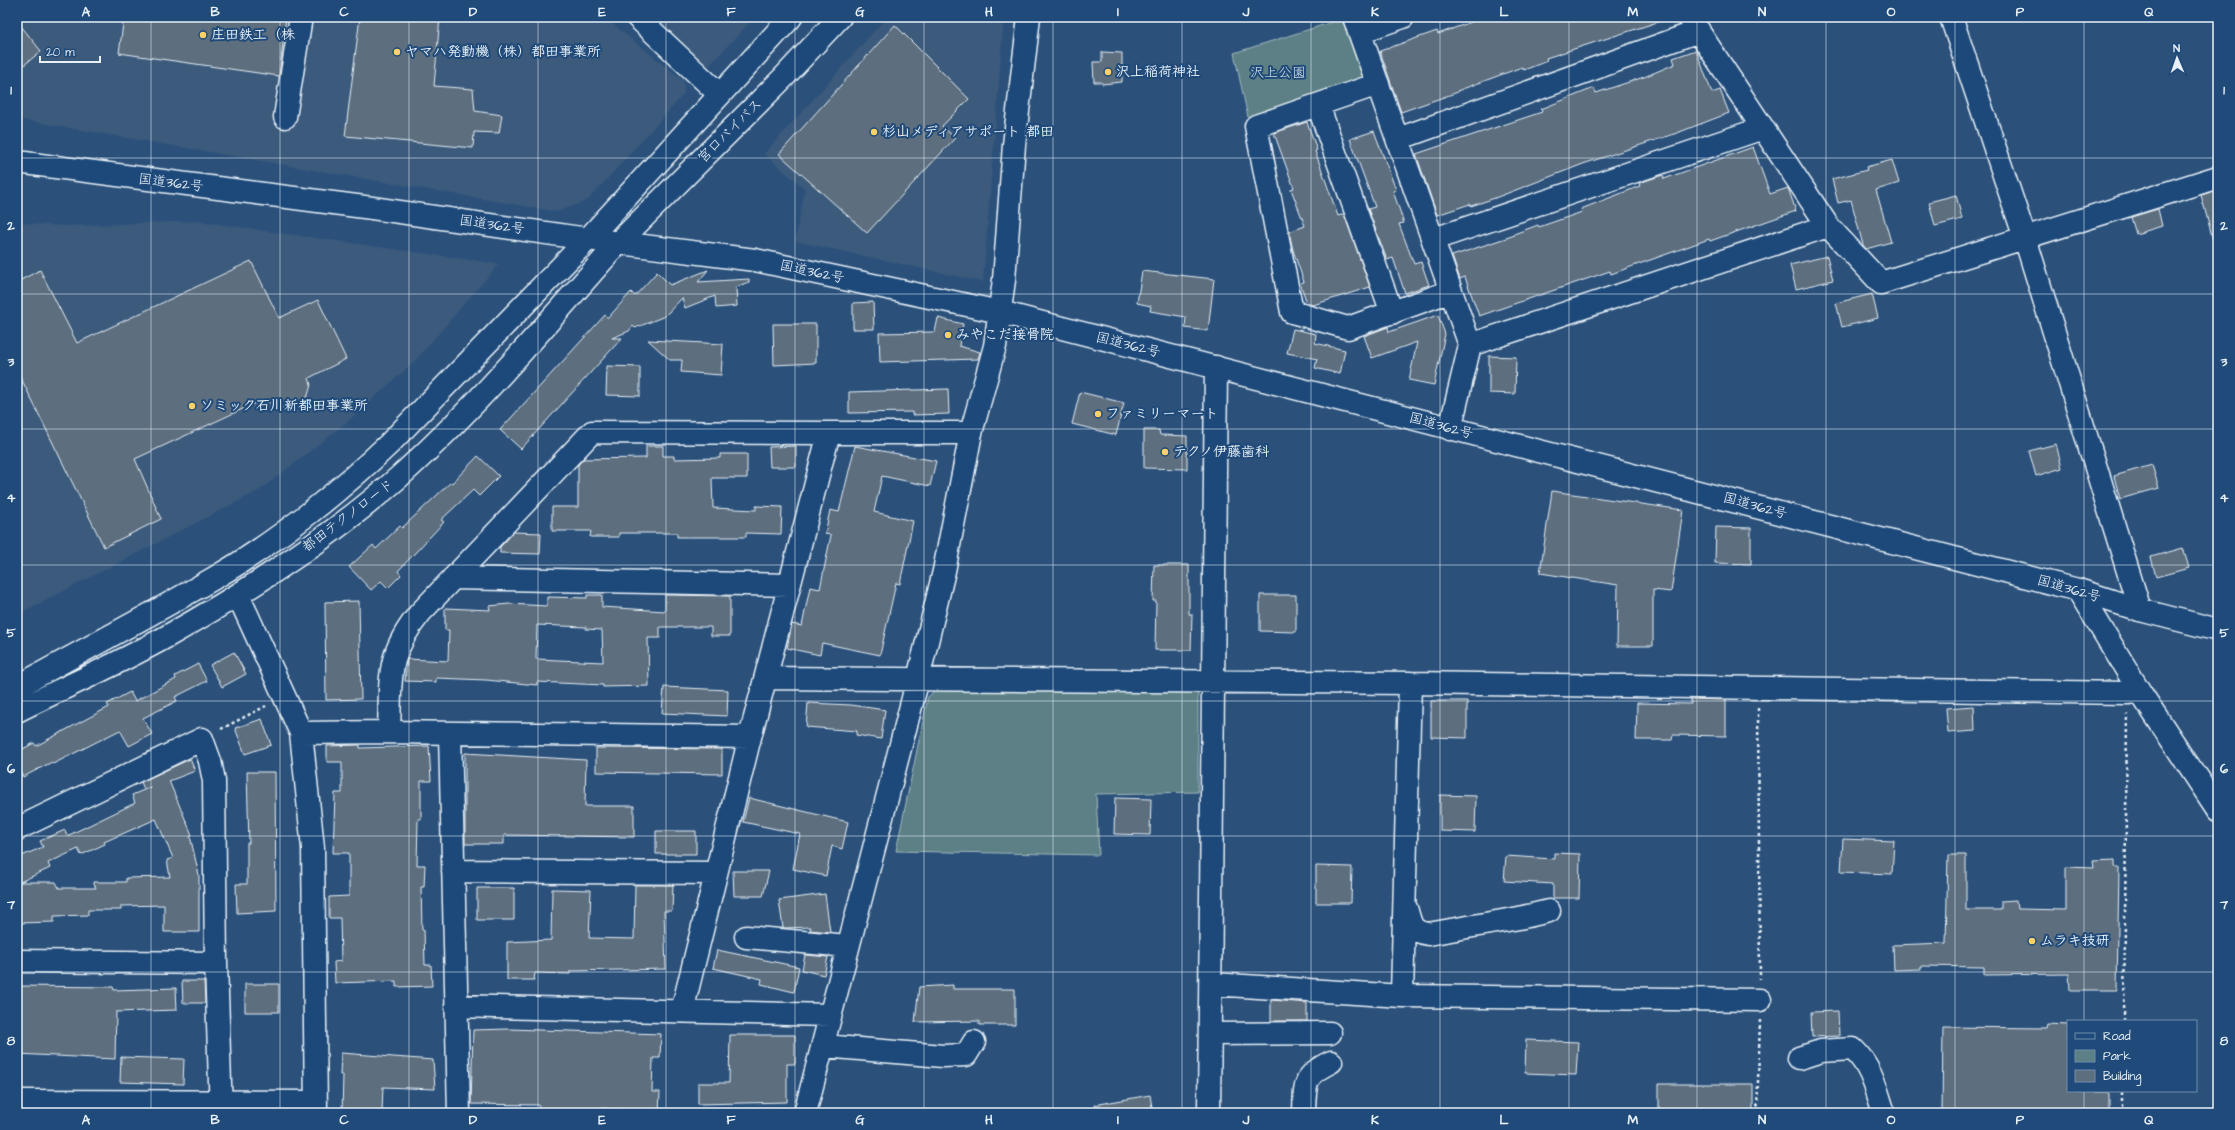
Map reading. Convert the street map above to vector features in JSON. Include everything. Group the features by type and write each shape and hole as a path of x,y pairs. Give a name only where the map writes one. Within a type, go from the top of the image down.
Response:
{"main road":[{"path":"285,117 301,17"},
{"path":"637,17 719,94"},
{"path":"588,239 791,17"},
{"name":"宮口バイパス","path":"618,243 783,78 840,17"},
{"path":"805,1113 824,1046 830,1015 918,679 944,571 971,434 995,346 1000,312 1014,145 1029,17"},
{"path":"1403,17 1356,24 1434,239 1450,291 1470,345 1450,429"},
{"path":"1951,17 2025,238 2140,610"},
{"path":"1398,140 1694,24 1828,226 1882,284 2218,177"},
{"path":"1378,84 1256,126 1292,312 1348,328 1450,291"},
{"path":"1318,105 1392,312"},
{"path":"1434,239 1763,128"},
{"name":"国道362号","path":"17,162 755,260 1000,312 2078,590 2140,610 2218,630"},
{"path":"1470,345 1828,226"},
{"name":"都田テクノロード","path":"17,687 222,573 305,515 359,473 390,444 588,239"},
{"name":"都田テクノロード","path":"17,710 165,638 238,595 325,536 398,478 482,396 618,243"},
{"path":"1209,1113 1212,984 1216,367"},
{"path":"389,732 392,663 399,643 420,613 592,432 971,434"},
{"path":"682,1011 750,737 829,433"},
{"path":"453,578 789,585"},
{"path":"2078,590 2134,692 2218,810"},
{"path":"17,1101 221,1108 316,1108 313,848 301,733 238,595"},
{"path":"766,678 1410,683 2134,692"},
{"path":"1402,996 1410,683"},
{"path":"301,733 389,732 750,737"},
{"path":"450,733 459,1113"},
{"path":"17,829 202,739 210,761 214,781 216,963 221,1108"},
{"path":"453,871 716,873"},
{"path":"1405,905 1412,927 1418,932 1428,934 1519,918 1548,910"},
{"path":"746,937 848,946"},
{"path":"17,961 216,963"},
{"path":"1212,984 1402,996 1760,1000"},
{"path":"456,1006 830,1015"},
{"path":"1211,1034 1330,1033"},
{"path":"824,1046 943,1056 966,1055 974,1042"},
{"path":"1799,1058 1822,1051 1853,1049 1862,1058 1874,1079 1884,1113"},
{"path":"1304,1113 1307,1081 1314,1070 1331,1062"}],"path":[{"path":"1757,1113 1760,1000 1758,688"},
{"path":"2124,1020 2134,692"},
{"path":"202,739 284,696"},
{"path":"2121,1092 2121,1113"}],"shaded area":[{"path":"17,17 604,17 684,81 684,94 588,200 558,212 17,119"},
{"path":"654,17 755,17 707,68"},
{"path":"887,17 1004,17 983,282 795,241 805,189 764,154"},
{"path":"197,221 499,264 414,362 346,423 260,490 17,615 17,223 65,226"}],"green space":[{"name":"沢上公園","path":"1342,19 1364,79 1248,117 1234,53"},
{"path":"937,688 1192,691 1198,694 1198,792 1096,794 1099,855 896,851 928,697"}],"building":[{"name":"庄田鉄工（株","path":"124,17 286,17 279,76 119,53"},
{"name":"ヤマハ発動機（株）都田事業所","path":"360,17 440,17 434,86 473,89 475,111 502,115 499,133 474,132 473,148 345,136"},
{"path":"1485,17 1666,17 1667,19 1546,58 1547,61 1524,70 1522,67 1401,112 1380,51 1437,31 1438,34"},
{"path":"17,21 41,51 17,71"},
{"name":"杉山メディアサポート 都田","path":"895,25 969,99 942,126 955,138 867,233 779,154"},
{"path":"1696,50 1712,93 1720,90 1729,113 1677,133 1583,164 1495,198 1471,206 1470,204 1437,215 1416,154 1542,112 1541,109 1594,88 1596,93 1644,77 1675,64 1673,58"},
{"name":"沢上稲荷神社","path":"1102,52 1122,53 1122,82 1102,84 1101,82 1094,82 1093,62 1102,62"},
{"path":"1307,122 1317,150 1315,151 1338,216 1344,214 1370,287 1313,305 1307,303 1300,283 1304,282 1293,250 1289,232 1305,226 1291,189 1294,188 1274,133"},
{"path":"1374,131 1396,190 1393,191 1404,223 1399,224 1414,264 1421,262 1429,285 1405,293 1393,258 1387,260 1368,209 1375,207 1350,139"},
{"path":"1753,147 1770,194 1788,188 1796,211 1710,241 1709,239 1611,274 1610,271 1479,316 1465,277 1460,279 1452,256 1515,235 1514,234 1538,225 1539,227 1582,212 1581,209 1640,186 1639,183 1663,175 1664,179"},
{"path":"1892,160 1899,183 1876,190 1891,242 1866,249 1863,245 1851,200 1838,203 1832,179 1867,170 1866,167"},
{"path":"2218,190 2218,239 2213,240 2201,195"},
{"path":"1956,195 1962,219 1935,226 1929,202"},
{"path":"2158,209 2162,226 2136,234 2131,217"},
{"path":"1827,256 1833,280 1796,289 1790,265"},
{"name":"ソミック石川新都田事業所","path":"251,261 279,318 318,300 346,359 309,378 311,385 308,395 303,403 295,407 288,409 262,400 135,459 161,519 104,547 17,370 17,282 40,270 77,343"},
{"path":"708,270 698,282 749,279 749,282 736,287 737,306 716,308 715,296 685,308 682,298 665,316 635,328 633,326 629,331 612,338 622,338 521,449 500,430 605,315 608,318 631,292 635,296 657,272 670,285"},
{"path":"1142,271 1214,279 1208,331 1185,328 1186,317 1150,311 1151,306 1137,303"},
{"path":"1872,294 1878,318 1842,327 1836,303"},
{"path":"873,302 874,329 853,329 853,303"},
{"path":"1438,315 1445,334 1434,385 1409,380 1417,342 1372,358 1364,336 1388,327 1389,332"},
{"path":"938,318 963,324 959,346 980,352 978,359 880,362 879,333 935,332"},
{"path":"773,324 816,324 816,363 774,365"},
{"path":"1293,329 1316,334 1315,343 1345,350 1340,374 1315,368 1317,359 1287,353"},
{"path":"648,340 723,344 721,375 681,372 682,360 670,360"},
{"path":"1489,356 1516,357 1515,394 1489,393"},
{"path":"607,366 640,367 640,396 606,395"},
{"path":"948,389 949,414 912,415 912,412 849,413 849,392"},
{"name":"ファミリーマート","path":"1080,392 1124,403 1116,435 1072,424"},
{"name":"テクノ伊藤歯科","path":"1144,430 1159,430 1160,435 1187,436 1187,469 1144,468"},
{"path":"2056,444 2062,468 2036,476 2029,451"},
{"path":"646,446 663,446 663,456 674,456 674,459 720,458 720,454 747,454 747,478 712,478 713,508 756,510 756,506 782,507 781,534 746,533 746,537 677,537 677,533 619,533 619,537 590,537 591,531 552,531 552,507 578,507 578,465 583,459 646,458"},
{"path":"796,446 796,467 770,467 769,447"},
{"path":"855,446 936,461 930,486 882,476 874,512 913,521 900,584 896,583 880,655 822,643 820,655 787,648 792,624 802,626 810,587 820,589 831,535 825,534 830,510 839,512"},
{"path":"478,456 499,476 479,496 473,490 441,520 444,522 398,571 401,575 388,588 381,581 371,590 349,567 373,545 376,549 400,526 402,528 451,482 452,483"},
{"path":"2152,465 2159,488 2120,499 2114,476"},
{"path":"1552,491 1683,510 1671,592 1653,590 1653,646 1617,646 1618,585 1540,573"},
{"path":"1716,527 1751,528 1751,564 1715,563"},
{"path":"514,532 541,533 540,554 500,553 500,547"},
{"path":"2183,548 2189,568 2156,577 2151,557"},
{"path":"1154,565 1189,565 1189,614 1192,614 1191,650 1155,650 1156,601 1153,601"},
{"path":"587,595 602,595 602,607 665,611 665,595 730,596 730,636 711,636 711,627 660,627 660,638 648,638 649,686 603,687 603,685 537,682 537,685 486,680 436,678 436,682 405,681 407,659 448,661 449,630 445,630 445,608 490,610 489,606 509,604 547,606 547,597 587,598","holes":["537,625 586,627 586,629 602,630 603,662 536,659"]},
{"path":"1260,595 1296,595 1296,632 1260,631"},
{"path":"359,601 361,699 326,700 325,602"},
{"path":"234,652 246,674 222,687 210,665"},
{"path":"198,664 207,681 175,697 177,701 143,718 152,734 129,746 120,730 53,764 52,762 23,777 17,766 17,752 34,743 36,746 109,707 107,704 130,692 135,701 176,679 175,676"},
{"path":"664,687 728,690 727,716 662,713"},
{"path":"1691,699 1726,700 1726,736 1673,735 1672,740 1636,740 1637,703 1691,704"},
{"path":"1431,701 1467,701 1467,738 1431,737"},
{"path":"808,703 851,705 885,710 881,739 856,735 857,731 806,727"},
{"path":"1974,706 1975,731 1948,733 1946,708"},
{"path":"262,719 271,745 245,754 235,728"},
{"path":"360,745 360,748 429,746 431,781 421,781 421,819 418,819 417,865 425,865 424,887 421,887 422,930 424,930 425,965 431,965 432,986 396,987 396,981 335,983 334,962 341,961 340,918 329,918 329,897 349,896 349,853 333,853 335,793 342,793 342,762 327,762 327,746"},
{"path":"596,748 722,749 722,774 596,772"},
{"path":"465,753 586,760 585,806 634,806 634,837 504,835 504,844 465,844"},
{"path":"190,759 195,771 169,781 192,835 190,836 199,875 199,932 164,932 164,905 121,906 121,910 88,910 88,915 54,916 54,922 17,923 17,858 43,847 40,841 65,830 67,836 135,803 132,795 151,787 144,789 141,782","holes":["156,819 173,858 167,860 170,877 126,878 126,882 93,882 96,888 59,888 56,882 20,882 50,868 48,863 78,849 81,855 105,844 104,842"]},
{"path":"247,772 275,772 276,911 237,913 236,884 247,884 247,843 249,843"},
{"path":"1440,795 1476,796 1475,832 1440,831"},
{"path":"749,798 848,822 842,849 832,846 826,876 793,869 800,834 743,822"},
{"path":"1115,798 1151,799 1150,835 1114,834"},
{"path":"656,831 696,831 696,854 656,854"},
{"path":"1843,839 1894,841 1892,874 1841,872"},
{"path":"1554,853 1580,854 1579,898 1553,898 1553,884 1504,881 1506,856 1554,859"},
{"name":"ムラキ技研","path":"1948,855 1966,855 1966,910 2001,910 2001,901 2016,900 2017,909 2066,910 2066,867 2094,868 2093,861 2115,860 2115,867 2119,867 2117,990 2070,990 2069,974 1984,975 1984,967 1921,966 1921,969 1894,970 1893,945 1946,943"},
{"path":"1316,866 1352,867 1351,903 1316,903"},
{"path":"733,871 769,871 763,896 734,896"},
{"path":"635,885 673,885 672,911 664,911 666,969 570,971 570,974 535,973 534,980 507,980 507,942 551,940 552,889 591,890 589,938 634,939"},
{"path":"477,888 514,888 514,920 477,920"},
{"path":"825,894 830,932 810,930 811,927 783,928 779,900"},
{"path":"717,950 799,967 794,992 761,984 762,979 713,968"},
{"path":"805,955 828,957 824,975 802,970"},
{"path":"182,981 204,981 205,1003 183,1003"},
{"path":"245,984 279,984 279,1012 245,1012"},
{"path":"953,985 953,989 1015,989 1015,1025 979,1025 979,1021 915,1022 919,987"},
{"path":"17,986 113,987 114,990 176,988 177,1010 116,1012 115,1059 17,1054"},
{"path":"1271,1000 1307,1003 1307,1021 1271,1021"},
{"path":"1838,1011 1839,1036 1812,1037 1811,1012"},
{"path":"2047,1024 2067,1025 2067,1092 2108,1092 2108,1113 1942,1113 1943,1027 2046,1028"},
{"path":"509,1029 661,1034 660,1058 653,1058 652,1092 660,1092 659,1112 600,1108 600,1113 573,1113 573,1110 539,1110 539,1105 471,1104 473,1030"},
{"path":"730,1035 795,1035 795,1064 787,1064 787,1102 698,1104 698,1083 729,1083"},
{"path":"1526,1040 1578,1042 1576,1075 1525,1073"},
{"path":"341,1053 433,1060 435,1089 383,1087 382,1113 342,1113 343,1075 340,1075"},
{"path":"121,1057 184,1059 183,1084 120,1082"},
{"path":"1659,1084 1753,1084 1753,1113 1659,1113"},
{"path":"1150,1095 1153,1113 1095,1113 1094,1105"}],"place":[{"name":"庄田鉄工（株","path":"203,35"},
{"name":"ヤマハ発動機（株）都田事業所","path":"397,52"},
{"name":"沢上稲荷神社","path":"1108,72"},
{"name":"杉山メディアサポート 都田","path":"874,132"},
{"name":"みやこだ接骨院","path":"948,335"},
{"name":"ソミック石川新都田事業所","path":"192,406"},
{"name":"ファミリーマート","path":"1098,414"},
{"name":"テクノ伊藤歯科","path":"1165,452"},
{"name":"ムラキ技研","path":"2032,941"}]}
